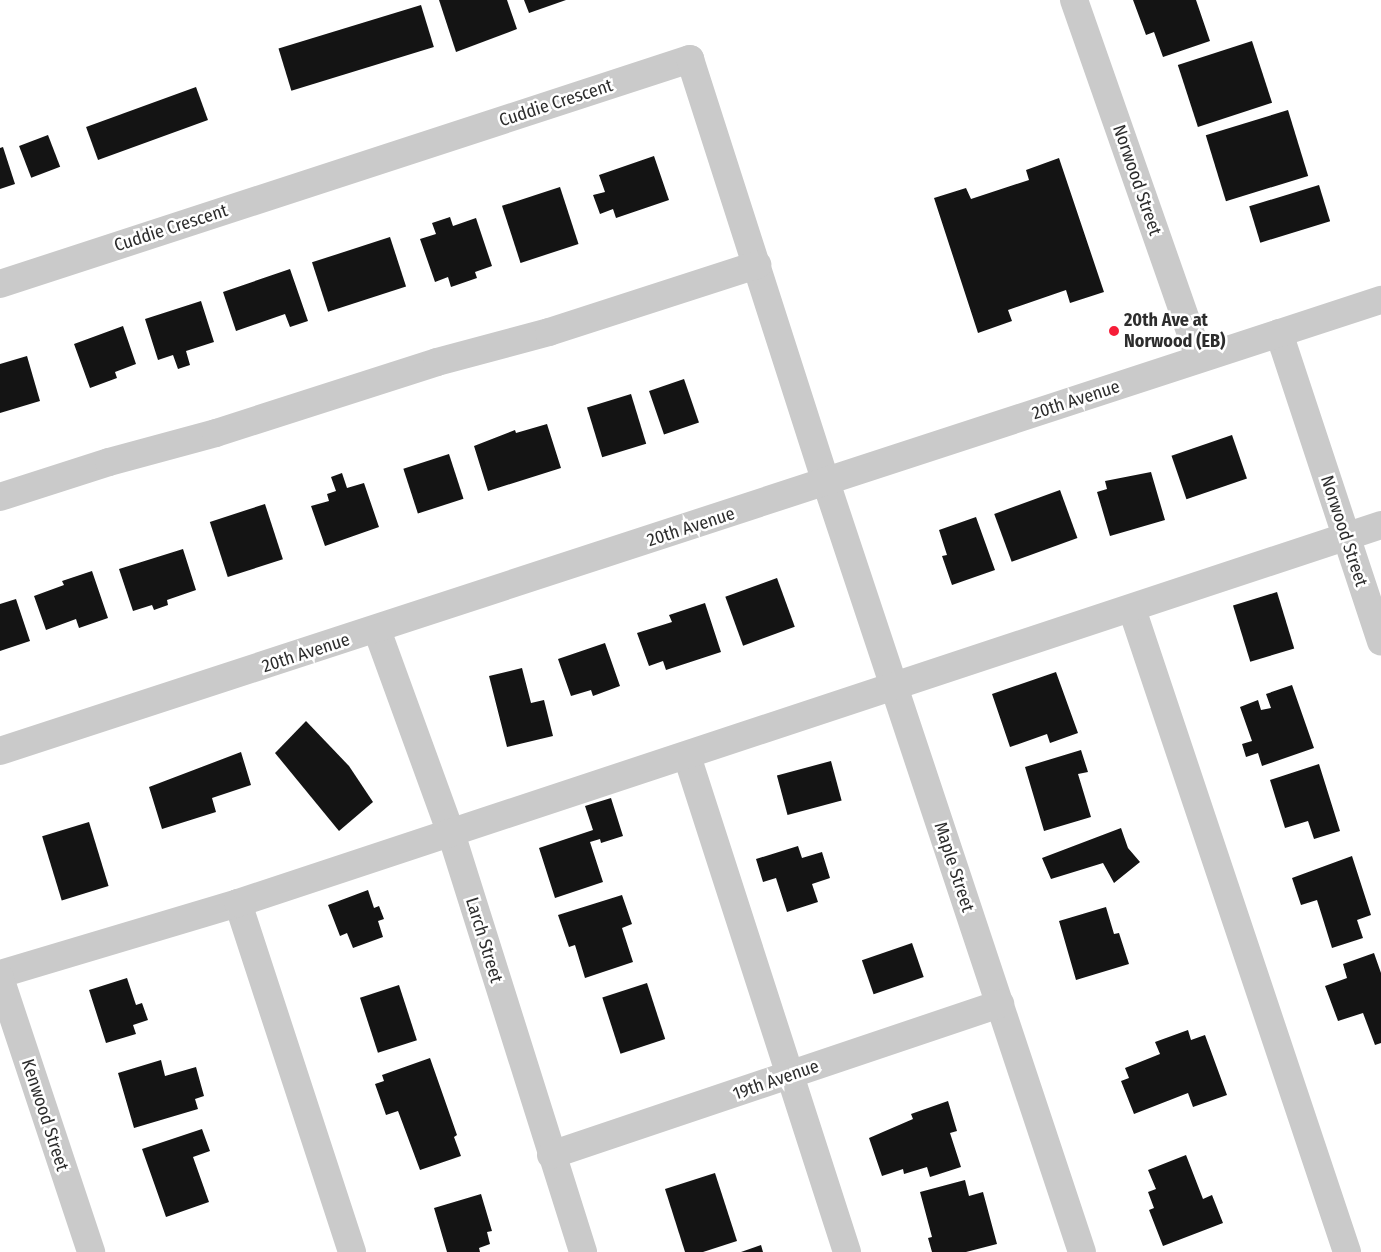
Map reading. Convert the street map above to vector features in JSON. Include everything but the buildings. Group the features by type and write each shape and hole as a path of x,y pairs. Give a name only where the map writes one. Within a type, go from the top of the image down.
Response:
{"street":[{"name":"Norwood Street","path":"1074,0 1200,359"},
{"name":"Cuddie Crescent","path":"0,284 690,59 826,482"},
{"path":"0,497 109,462 216,433 437,362 549,332 757,265"},
{"name":"20th Avenue","path":"0,751 377,630 1381,300"},
{"name":"Norwood Street","path":"1279,334 1381,642"},
{"name":"Maple Street","path":"826,482 1082,1252"},
{"path":"0,974 238,903 1132,609 1381,525"},
{"path":"1132,609 1347,1252"},
{"name":"Larch Street","path":"377,630 451,833 583,1252"},
{"path":"687,756 847,1252"},
{"path":"238,903 352,1252"},
{"name":"Kenwood Street","path":"0,978 90,1252"},
{"name":"19th Avenue","path":"552,1155 1000,1004"}],"place":[{"name":"20th Ave at Norwood (EB)","path":"1114,331"}]}
